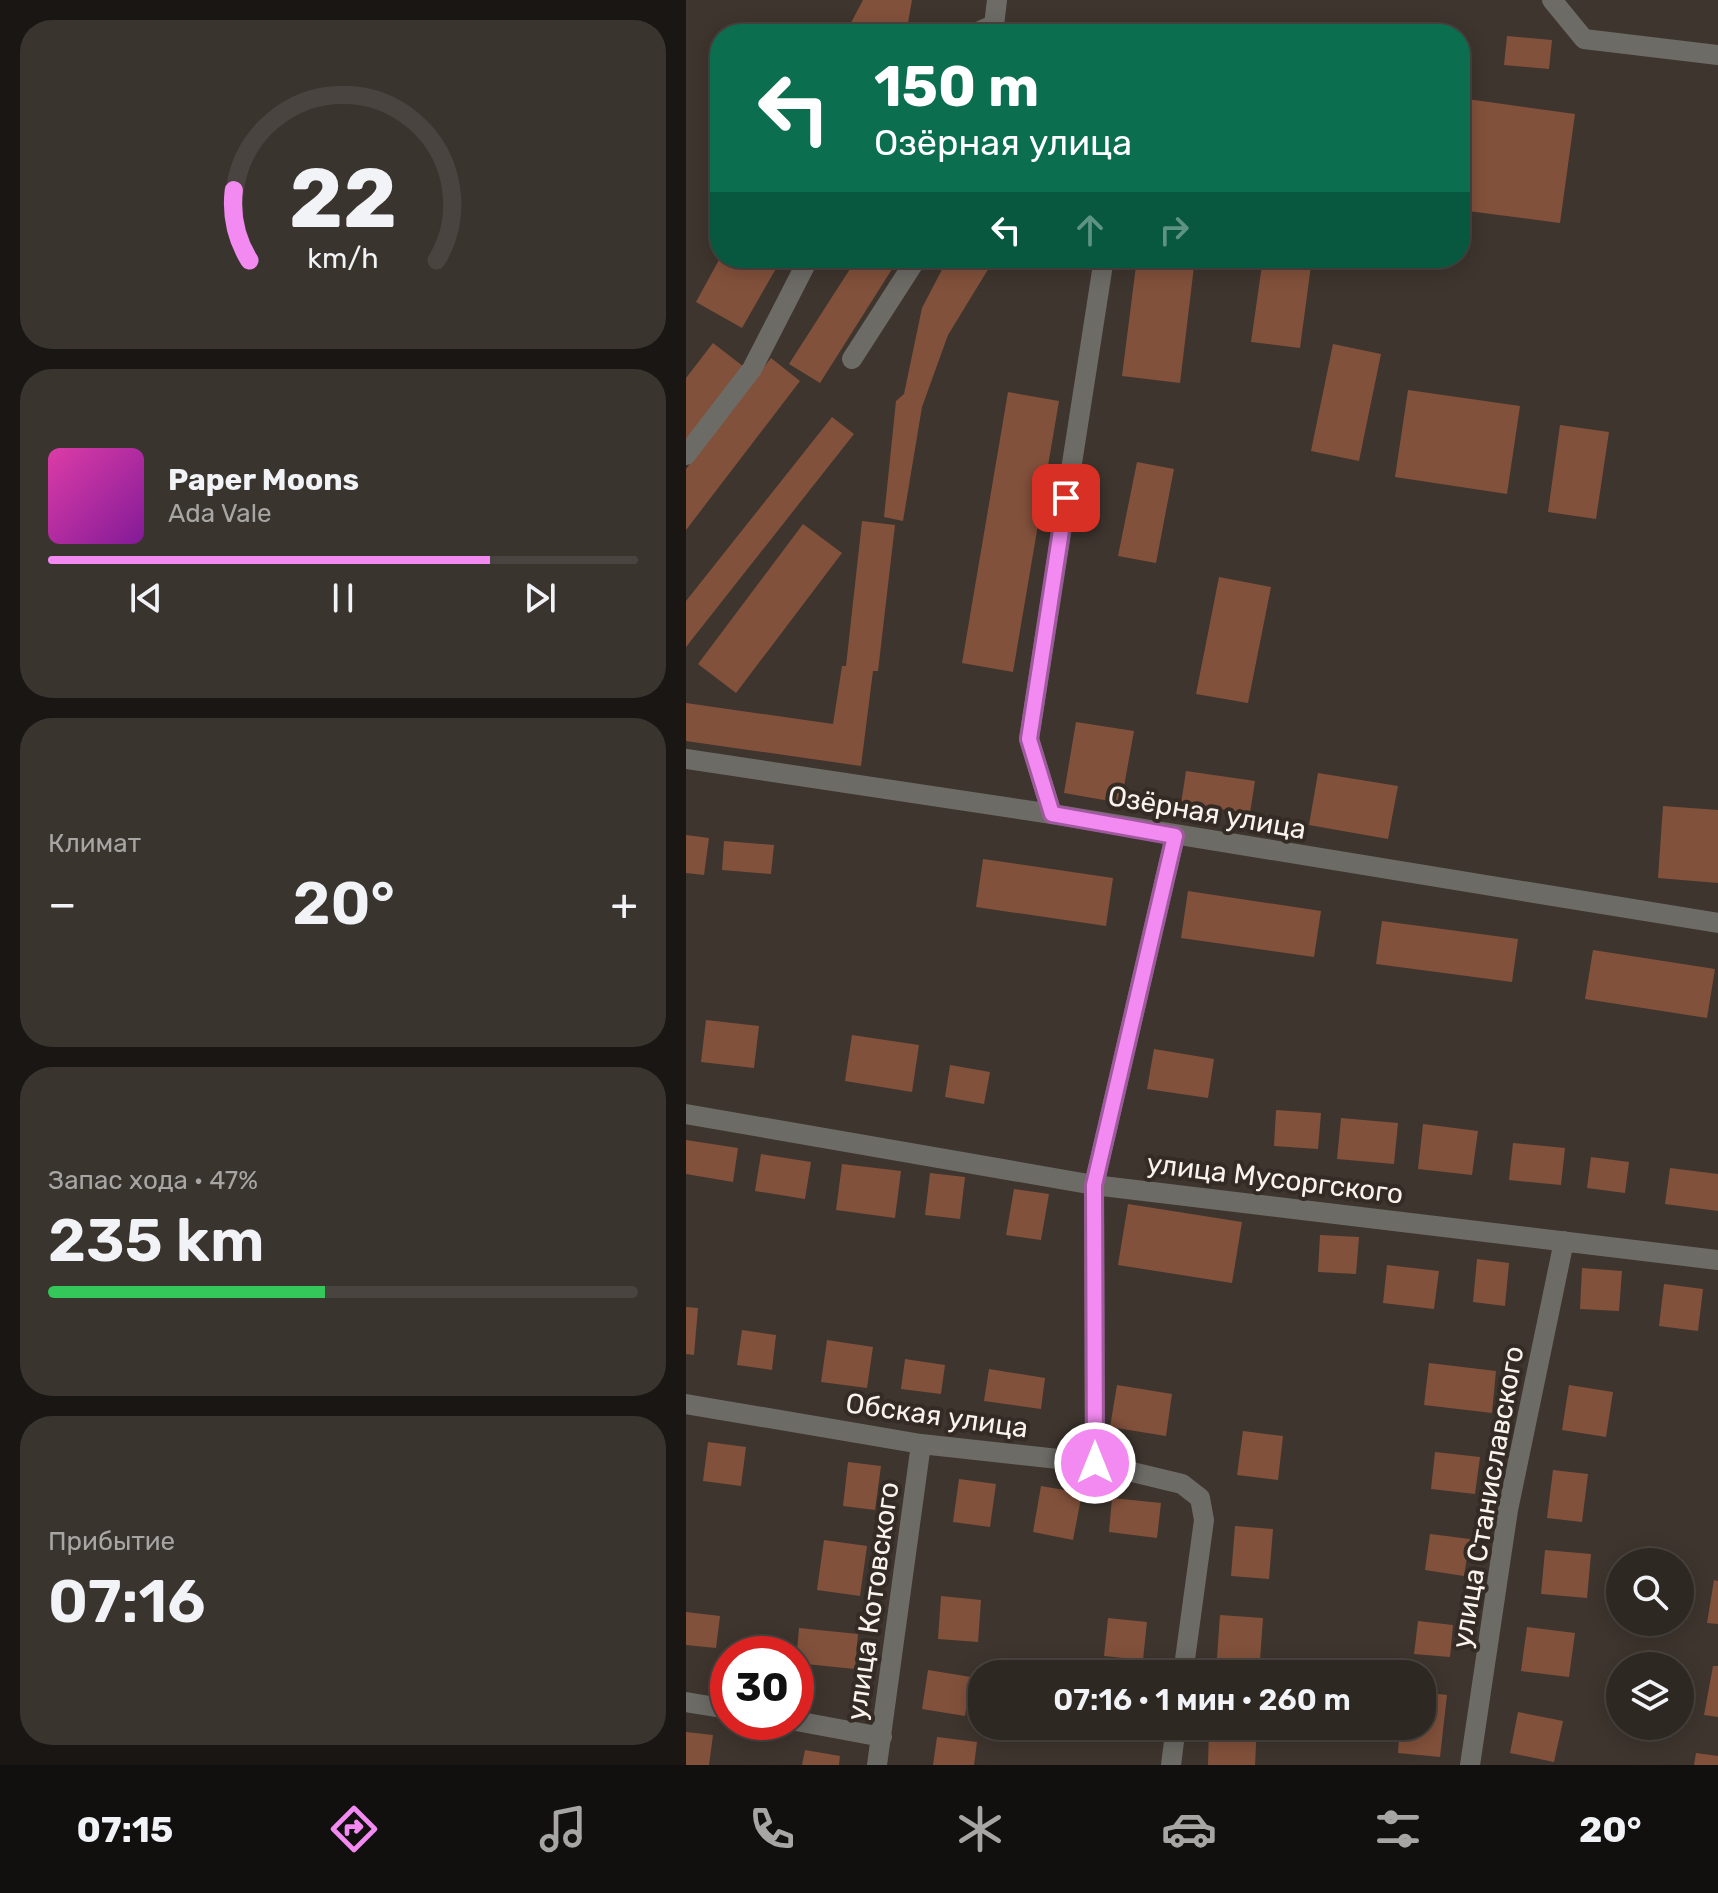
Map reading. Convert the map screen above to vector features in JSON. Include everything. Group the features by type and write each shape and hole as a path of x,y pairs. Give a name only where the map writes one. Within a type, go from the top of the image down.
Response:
{"street":[{"path":"994,24 997,0"},
{"path":"1552,0 1584,39 1718,55"},
{"path":"686,455 752,369 804,268"},
{"path":"852,359 911,268"},
{"path":"1052,814 1029,739 1102,268"},
{"name":"Озёрная улица","path":"686,759 1052,814 1718,923"},
{"path":"1095,1463 1094,1185 1175,836"},
{"name":"улица Мусоргского","path":"686,1114 1094,1185 1718,1260"},
{"name":"улица Станиславского","path":"1470,1765 1508,1510 1564,1241"},
{"name":"Обская улица","path":"686,1404 921,1444 1095,1463 1182,1484 1200,1498 1204,1520 1185,1660"},
{"name":"улица Котовского","path":"877,1765 921,1444"},
{"path":"686,1702 710,1706"},
{"path":"814,1724 882,1737"},
{"path":"1171,1765 1174,1740"}],"building":[{"path":"863,0 912,0 908,24 850,24"},
{"path":"1507,36 1552,40 1549,69 1504,65"},
{"path":"1470,99 1575,114 1560,223 1470,211"},
{"path":"715,268 776,268 742,328 696,302"},
{"path":"851,268 893,268 820,383 789,364"},
{"path":"943,268 989,268 948,335 922,407 903,521 884,517 896,401 904,394 922,308"},
{"path":"1136,268 1194,268 1180,383 1122,376"},
{"path":"1262,268 1311,268 1300,348 1251,342"},
{"path":"713,343 744,367 686,443 686,378"},
{"path":"1333,344 1381,354 1359,461 1311,451"},
{"path":"771,358 800,381 686,530 686,469"},
{"path":"1408,390 1520,406 1507,494 1395,477"},
{"path":"1008,392 1059,401 1013,672 962,663"},
{"path":"832,417 854,434 686,647 686,601"},
{"path":"1560,425 1609,432 1596,519 1548,512"},
{"path":"1137,462 1174,469 1156,563 1118,556"},
{"path":"862,521 895,525 878,671 873,671 861,766 686,741 686,703 833,724 842,666 846,666"},
{"path":"803,524 842,553 736,693 698,664"},
{"path":"1219,577 1271,587 1248,703 1196,694"},
{"path":"1076,722 1134,731 1121,803 1064,793"},
{"path":"1186,771 1255,781 1250,813 1181,804"},
{"path":"1318,773 1398,786 1388,839 1309,825"},
{"path":"1663,806 1718,810 1718,883 1658,878"},
{"path":"686,835 709,838 704,875 686,873"},
{"path":"724,841 774,845 771,874 722,870"},
{"path":"983,859 1113,878 1106,926 976,907"},
{"path":"1188,891 1321,911 1314,957 1181,938"},
{"path":"1382,921 1518,939 1512,982 1376,964"},
{"path":"1593,950 1715,969 1707,1018 1585,999"},
{"path":"706,1020 759,1026 754,1068 701,1062"},
{"path":"852,1035 919,1045 912,1092 845,1081"},
{"path":"1154,1049 1214,1059 1208,1098 1147,1089"},
{"path":"950,1065 990,1072 984,1104 945,1097"},
{"path":"1276,1110 1321,1113 1318,1149 1274,1146"},
{"path":"1341,1118 1398,1123 1394,1164 1337,1159"},
{"path":"1423,1124 1478,1131 1472,1175 1418,1169"},
{"path":"686,1140 738,1148 733,1182 686,1174"},
{"path":"1513,1143 1565,1148 1561,1185 1509,1180"},
{"path":"761,1154 811,1162 805,1199 755,1191"},
{"path":"1591,1157 1629,1162 1625,1193 1587,1188"},
{"path":"842,1164 901,1171 895,1218 836,1210"},
{"path":"1670,1168 1718,1174 1718,1211 1665,1204"},
{"path":"930,1173 965,1177 960,1219 925,1215"},
{"path":"1014,1189 1049,1194 1041,1240 1006,1235"},
{"path":"1128,1204 1242,1222 1232,1283 1118,1265"},
{"path":"1320,1235 1359,1237 1356,1274 1318,1272"},
{"path":"1477,1259 1509,1263 1505,1306 1473,1302"},
{"path":"1387,1265 1439,1271 1434,1309 1383,1303"},
{"path":"1582,1268 1622,1271 1619,1311 1580,1309"},
{"path":"1664,1284 1703,1289 1698,1331 1659,1326"},
{"path":"686,1307 698,1308 694,1355 686,1354"},
{"path":"742,1330 776,1335 772,1370 737,1365"},
{"path":"827,1340 873,1347 867,1388 821,1382"},
{"path":"905,1359 945,1365 941,1394 901,1389"},
{"path":"1429,1363 1496,1371 1492,1413 1424,1405"},
{"path":"989,1369 1045,1378 1041,1409 984,1401"},
{"path":"1117,1385 1172,1394 1166,1436 1110,1427"},
{"path":"1569,1385 1613,1392 1606,1437 1562,1430"},
{"path":"1243,1431 1283,1436 1278,1480 1237,1475"},
{"path":"708,1442 746,1447 741,1486 703,1481"},
{"path":"1435,1452 1480,1457 1475,1494 1431,1489"},
{"path":"848,1462 881,1466 875,1510 843,1506"},
{"path":"1553,1470 1588,1474 1582,1522 1547,1518"},
{"path":"959,1479 996,1484 990,1527 953,1522"},
{"path":"1041,1486 1082,1493 1073,1540 1033,1532"},
{"path":"1112,1498 1161,1503 1157,1538 1109,1532"},
{"path":"1235,1526 1273,1529 1269,1579 1231,1576"},
{"path":"1430,1534 1470,1539 1464,1576 1425,1570"},
{"path":"824,1540 867,1546 860,1596 817,1590"},
{"path":"1545,1550 1591,1554 1587,1598 1541,1594"},
{"path":"1714,1580 1718,1581 1718,1624 1707,1623"},
{"path":"941,1596 981,1600 978,1642 938,1639"},
{"path":"686,1612 720,1616 718,1636 710,1636 710,1647 686,1645"},
{"path":"1220,1615 1263,1618 1260,1660 1217,1658"},
{"path":"1108,1618 1147,1622 1143,1660 1104,1656"},
{"path":"1418,1621 1453,1625 1450,1657 1414,1654"},
{"path":"1527,1627 1575,1633 1569,1677 1521,1671"},
{"path":"799,1628 858,1634 855,1669 814,1665 814,1636 798,1636"},
{"path":"1713,1666 1718,1666 1718,1717 1704,1715"},
{"path":"928,1670 968,1677 965,1716 922,1709"},
{"path":"1436,1694 1447,1695 1440,1757 1398,1753 1399,1740 1436,1740"},
{"path":"1518,1712 1563,1721 1554,1762 1510,1753"},
{"path":"686,1732 710,1735 712,1740 709,1765 686,1765"},
{"path":"937,1737 977,1742 974,1765 933,1765"},
{"path":"1209,1740 1256,1740 1255,1765 1208,1765"},
{"path":"805,1750 840,1756 839,1765 802,1765"},
{"path":"1696,1753 1718,1756 1718,1765 1694,1765"}],"route":[{"path":"1066,498 1029,739 1052,814 1175,836 1094,1185 1095,1463"}]}
